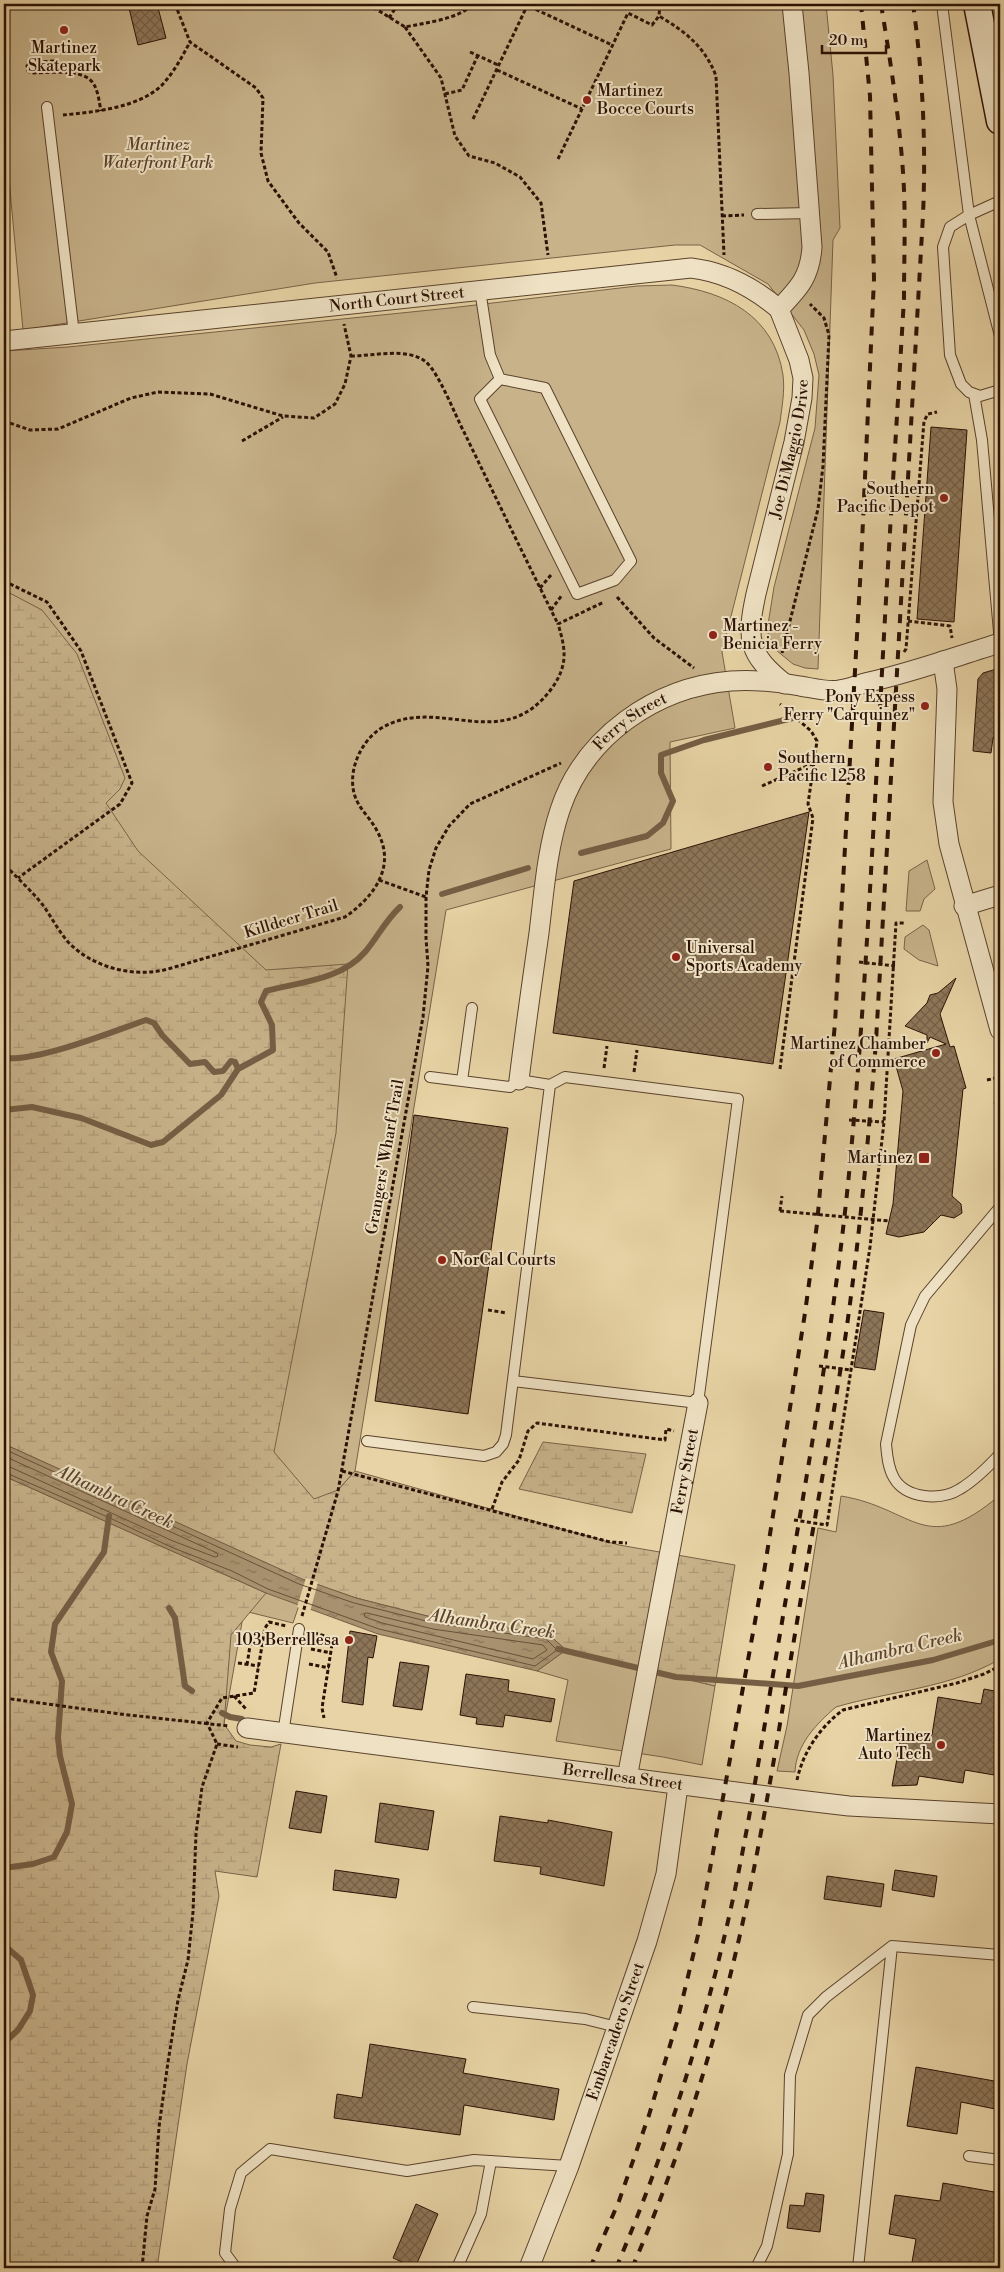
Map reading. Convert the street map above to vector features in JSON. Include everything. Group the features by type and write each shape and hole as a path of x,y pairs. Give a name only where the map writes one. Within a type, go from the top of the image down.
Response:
{"main road":[{"path":"977,4 998,105"}],"street":[{"path":"779,310 803,282 808,271 812,246 792,4"},
{"name":"North Court Street","path":"4,342 691,268 711,270 724,275 763,296 779,310"},
{"name":"Joe DiMaggio Drive","path":"779,310 800,360 803,378 802,398 794,442 751,616 751,634 754,648 761,663 785,684"},
{"name":"Ferry Street","path":"519,1080 553,835 560,809 578,772 598,745 621,723 646,706 669,696 729,681 751,680 839,690 1000,643"},
{"path":"943,661 947,689 944,802 949,844 964,906 1000,1030"},
{"path":"964,906 1000,895"},
{"name":"Ferry Street","path":"627,1778 698,1403"},
{"name":"Berrellesa Street","path":"247,1728 678,1786 849,1806 1000,1814"},
{"name":"Embarcadero Street","path":"529,2268 569,2166 647,1941 666,1874 678,1786"}],"lane":[{"path":"942,4 969,215 1000,336"},
{"path":"47,106 74,334"},
{"path":"1000,201 969,215 950,227 943,247 950,354 961,384 974,394 980,396 1000,390"},
{"path":"757,214 810,213"},
{"path":"480,290 490,355 500,378"},
{"path":"500,378 544,388 630,561 615,580 577,594 480,400 500,378"},
{"path":"974,394 982,440 1000,643"},
{"path":"462,1081 472,1008"},
{"path":"430,1077 510,1087 519,1080 550,1086 564,1077 738,1099 698,1403 514,1381"},
{"path":"367,1442 484,1456 496,1452 504,1444 514,1381 550,1086"},
{"path":"1000,1207 925,1296 911,1325 886,1444 888,1460 894,1478 904,1488 927,1496 939,1496 959,1490 983,1471 1000,1454"},
{"path":"283,1734 299,1627"},
{"path":"858,2268 892,1946"},
{"path":"756,2268 767,2246 788,2154 790,2075 808,2015 826,1997 892,1946 1000,1955"},
{"path":"472,2007 585,2019 617,2027"},
{"path":"236,2268 225,2254 230,2209 242,2173 270,2149 407,2171 474,2160 569,2166"},
{"path":"969,2156 1000,2160"},
{"path":"457,2268 481,2214 491,2161"}],"path":[{"path":"175,4 190,42 256,88 263,98 261,153 268,181 299,223 328,252 337,278"},
{"path":"368,4 405,27 441,78 455,136 470,156 495,163 520,177 541,202 548,254"},
{"path":"389,18 398,4"},
{"path":"405,27 443,19 470,8 473,4"},
{"path":"473,119 526,4 612,45"},
{"path":"558,159 628,13 652,25 659,16 660,4"},
{"path":"659,16 687,34 701,47 712,62 716,76 724,255"},
{"path":"80,113 101,111 138,99 161,86 177,67 190,42"},
{"path":"470,52 498,65"},
{"path":"445,94 462,90 478,55"},
{"path":"54,61 29,63 27,66 28,71 31,73 76,74 89,79 96,89 101,111"},
{"path":"496,70 582,109"},
{"path":"722,216 757,214"},
{"path":"782,653 811,545 824,466 829,335 824,318 810,304"},
{"path":"4,420 30,430 58,429 130,398 166,392 210,394 283,416 314,418 335,404 345,384 351,356 342,316"},
{"name":"Killdeer Trail","path":"4,868 9,869 18,878 44,908 69,942 84,955 117,970 154,973 345,917 360,906 380,880 384,870 383,846 378,832 356,800 353,783 354,768 367,740 379,730 394,722 409,718 428,716 451,720 495,722 524,714 544,699 562,670 565,646 558,624 449,402 426,362 417,357 406,354 351,356"},
{"path":"903,653 906,649 924,421 928,414 937,412"},
{"path":"242,441 283,416"},
{"path":"4,581 47,602 81,652 132,784 120,804 18,878"},
{"path":"558,624 617,596 654,638 697,669"},
{"path":"908,621 925,621 950,626 953,645"},
{"path":"780,703 811,731 817,741 808,804 813,818 780,1069"},
{"name":"Grangers' Wharf Trail","path":"299,1627 338,1491 423,1017 428,966 426,897 429,870 436,848 448,826 470,804 560,763 565,764"},
{"path":"762,786 814,763"},
{"path":"380,880 426,897"},
{"path":"794,1520 827,1525 870,1247 884,1122 895,966 896,923 906,923"},
{"path":"860,962 895,966"},
{"path":"602,1081 607,1046"},
{"path":"633,1086 637,1050"},
{"path":"987,1080 1000,1077"},
{"path":"994,1104 1000,1102"},
{"path":"849,1120 884,1122"},
{"path":"782,1196 780,1211 889,1221"},
{"path":"820,1366 851,1370"},
{"path":"492,1509 502,1482 519,1460 528,1431 537,1423 665,1440 666,1429 677,1431"},
{"path":"342,1471 492,1509 610,1542 627,1543"},
{"path":"242,1637 263,1641"},
{"path":"247,1665 251,1639"},
{"path":"238,1663 259,1666"},
{"path":"796,1785 801,1763 811,1746 828,1722 843,1710 966,1680 1000,1666"},
{"path":"207,1723 222,1698 254,1692"},
{"path":"4,1698 120,1714 247,1728"},
{"path":"142,2268 147,2216 155,2189 159,2127 168,2062 178,2000 188,1960 198,1815 202,1787 217,1744 207,1723"}],"green space":[{"name":"Martinez Waterfront Park","path":"4,4 826,4 833,75 840,228 833,240 818,669 805,668 793,664 776,650 767,631 774,587 815,428 819,375 814,354 804,330 768,284 700,245 675,245 315,283 23,330 4,125"},
{"path":"672,285 692,288 711,294 744,310 758,322 769,337 778,354 783,375 780,422 722,652 735,728 670,742 671,849 446,910 355,1471 338,1490 293,1623 244,1611 224,1724 4,2268 4,351 68,347 450,308 637,286"},
{"path":"4,590 42,610 77,654 125,778 120,789 106,803 138,851 266,970 348,964 336,1133 274,1452 314,1499 338,1490 355,1471 619,1545 735,1565 715,1686 566,1650 548,1634 435,1618 356,1598 301,1579 4,1444"},
{"path":"927,860 935,889 924,899 920,911 906,911 909,871"},
{"path":"923,925 929,930 938,966 919,960 904,949 905,937"},
{"path":"543,1442 646,1454 632,1513 519,1489"},
{"path":"4,1476 266,1593 231,1635 224,1724 236,1741 250,1745 271,1747 281,1744 257,1877 215,1871 219,1896 187,2064 157,2268 4,2268"},
{"path":"1000,1495 1000,1659 981,1669 941,1683 836,1707 808,1736 799,1753 795,1772 777,1771 787,1726 818,1528 836,1532 841,1496 866,1502 920,1524 936,1527 954,1524 975,1514"},
{"path":"566,1650 715,1686 702,1765 663,1757 556,1741 568,1680 537,1671"}],"water":[{"path":"4,1444 302,1579 356,1598 435,1618 548,1634 566,1650 537,1671 378,1634 266,1593 4,1476"}],"pier":[{"path":"306,1578 318,1582 310,1612 297,1607"}],"building":[{"path":"128,4 157,4 166,38 138,45"},
{"name":"Southern Pacific Depot","path":"931,427 967,430 954,622 917,619"},
{"path":"1000,668 999,739 993,738 991,753 973,751 978,679 983,673"},
{"name":"Universal Sports Academy","path":"809,812 773,1064 553,1033 574,881"},
{"path":"956,978 940,1014 950,1047 954,1046 966,1088 963,1089 952,1196 961,1204 962,1213 954,1218 941,1215 924,1232 899,1237 886,1234 893,1204 903,1091 894,1059 946,1044 930,1037 927,1043 927,1035 905,1026 927,1003 930,995 938,993"},
{"name":"NorCal Courts","path":"414,1115 508,1128 468,1414 375,1401"},
{"path":"864,1310 884,1313 875,1370 854,1367"},
{"path":"350,1631 377,1636 373,1658 368,1657 363,1705 342,1702"},
{"path":"400,1662 429,1666 422,1710 393,1706"},
{"path":"466,1674 509,1680 508,1691 555,1699 551,1722 505,1715 503,1727 476,1724 477,1718 460,1715"},
{"path":"984,1689 1000,1692 1000,1776 965,1770 963,1783 919,1776 917,1785 892,1786 902,1731 932,1735 938,1697 981,1704"},
{"path":"296,1791 327,1796 321,1833 289,1828"},
{"path":"380,1803 434,1811 428,1850 375,1842"},
{"path":"500,1816 548,1823 548,1820 612,1832 604,1886 540,1874 541,1867 494,1861"},
{"path":"335,1870 399,1879 396,1898 333,1890"},
{"path":"895,1870 937,1876 934,1897 892,1890"},
{"path":"827,1876 884,1884 881,1907 824,1899"},
{"path":"370,2044 466,2059 463,2073 559,2089 554,2120 464,2105 460,2135 334,2118 337,2094 362,2098"},
{"path":"916,2067 1000,2082 1000,2110 961,2102 957,2134 907,2126"},
{"path":"943,2183 1000,2193 1000,2268 911,2268 916,2239 889,2234 895,2195 940,2201"},
{"path":"806,2193 824,2195 820,2232 787,2228 790,2205 804,2206"},
{"path":"416,2204 438,2214 415,2268 393,2258"}],"waterway":[{"path":"581,853 647,836 663,823 673,801 661,773 661,755 704,740 805,715"},
{"path":"442,894 528,868"},
{"path":"4,1110 32,1107 81,1118 151,1145 163,1142 221,1095 238,1069 273,1050 272,1025 261,1002 266,991 319,979 344,969 365,952 400,907"},
{"path":"4,1058 18,1058 54,1051 146,1020 154,1023 162,1035 190,1064 205,1062 214,1072 223,1071 231,1061 235,1062 238,1069"},
{"path":"4,1868 33,1864 54,1857 67,1832 72,1804 60,1756 58,1738 62,1681 51,1652 55,1624 104,1552 109,1516"},
{"path":"169,1608 175,1618 185,1686 192,1691"},
{"name":"Alhambra Creek","path":"558,1649 676,1677 798,1686 933,1660 1000,1640"},
{"path":"222,1713 230,1717 242,1719"},
{"path":"4,1945 21,1960 33,1995 30,2011 18,2030 4,2043"},
{"path":"4,2154 7,2160 4,2178"}],"railway":[{"path":"590,2268 619,2201 649,2115 677,2022 698,1935 764,1572 805,1313 817,1224 835,1023 861,565 874,279 870,96 861,4"},
{"path":"616,2268 649,2187 678,2104 703,2019 734,1896 812,1446 839,1264 857,1087 904,298 905,219 903,172 897,108 881,4"},
{"path":"632,2268 649,2228 693,2106 718,2023 739,1939 770,1781 837,1389 853,1278 876,1041 923,215 923,110 913,4"}],"place":[{"name":"Martinez Skatepark","path":"64,30"},
{"name":"Martinez Bocce Courts","path":"587,100"},
{"name":"Southern Pacific Depot","path":"944,498"},
{"name":"Martinez - Benicia Ferry","path":"713,635"},
{"name":"Pony Expess Ferry \"Carquinez\"","path":"925,706"},
{"name":"Southern Pacific 1258","path":"768,767"},
{"name":"Universal Sports Academy","path":"676,957"},
{"name":"Martinez Chamber of Commerce","path":"936,1053"},
{"name":"Martinez","path":"924,1158"},
{"name":"NorCal Courts","path":"442,1260"},
{"name":"103 Berrellesa","path":"349,1640"},
{"name":"Martinez Auto Tech","path":"941,1745"}]}
